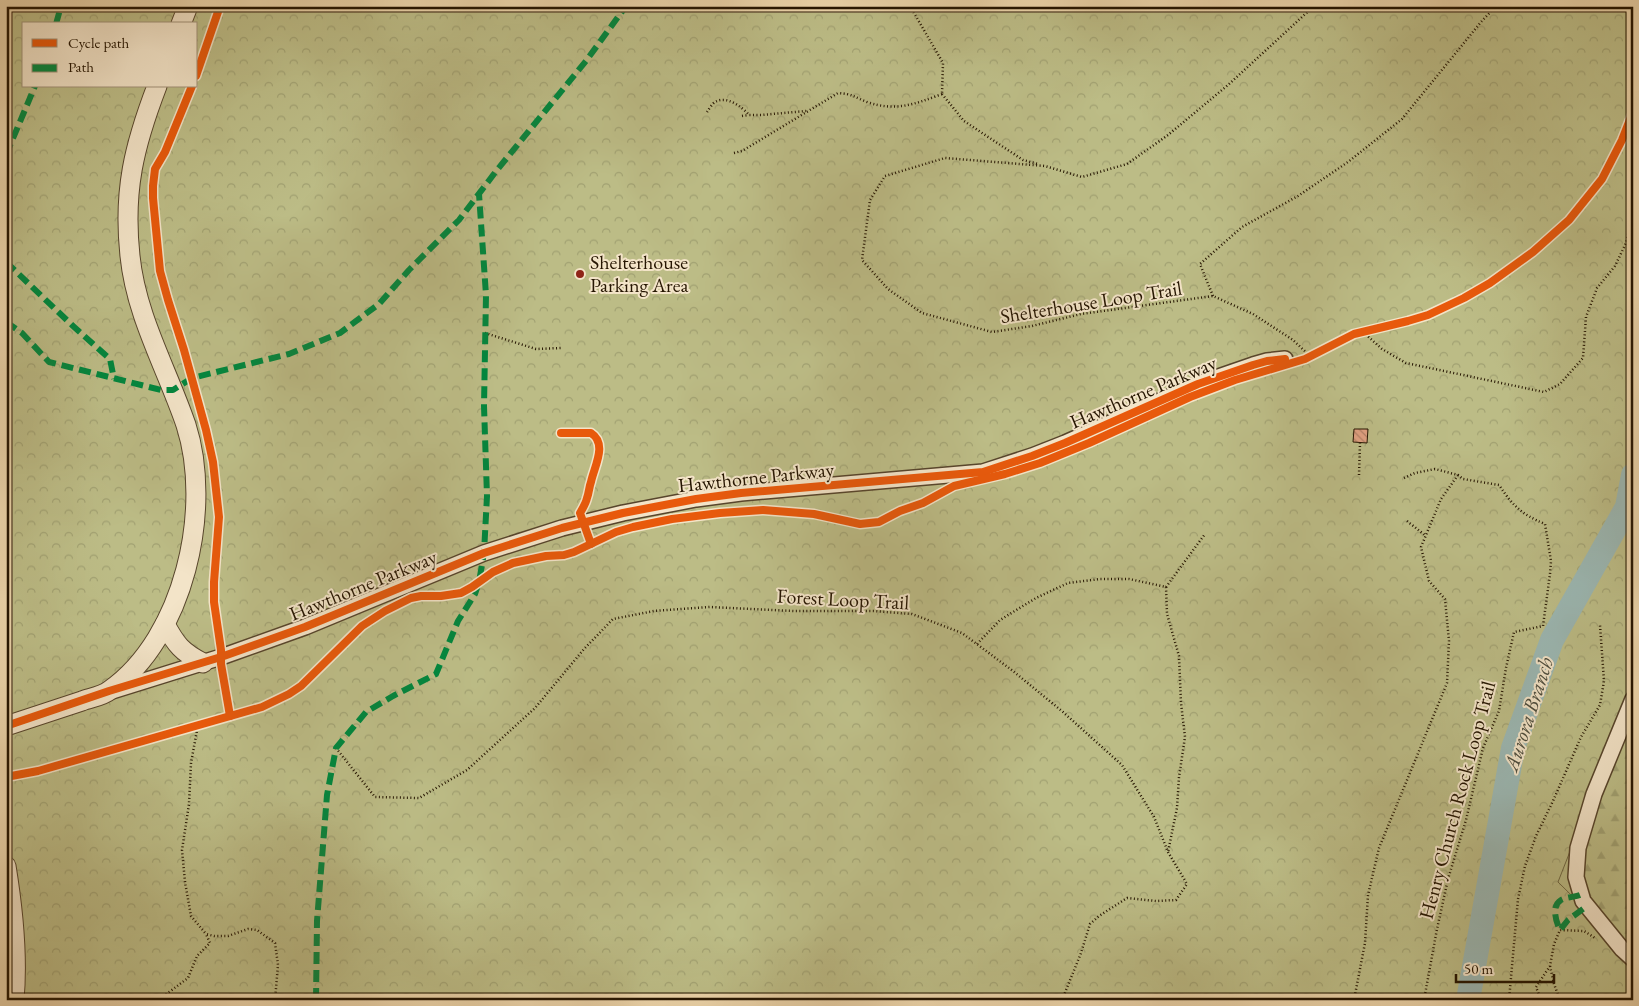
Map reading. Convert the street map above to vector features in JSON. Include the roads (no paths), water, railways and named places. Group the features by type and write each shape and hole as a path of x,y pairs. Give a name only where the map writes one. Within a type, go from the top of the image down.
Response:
{"street":[{"path":"182,22 188,6"},
{"path":"109,692 150,649 165,624 182,583 192,544 196,503 191,447 186,427 146,324 130,258 128,228 130,182 135,152 144,120 157,88"},
{"name":"Hawthorne Parkway","path":"6,726 203,663 305,627 484,553 562,528 705,497 983,472 1065,444 1198,384 1253,364 1285,359"},
{"path":"165,624 182,651 203,663"},
{"path":"1633,699 1594,794 1578,848 1576,877 1583,901 1622,949 1633,959"},
{"path":"6,866 11,898 15,982 14,1000"}],"waterway":[{"name":"Aurora Branch","path":"1468,1000 1513,748 1552,640 1627,507 1633,475"}],"place":[{"name":"Shelterhouse Parking Area","path":"580,274"}]}
